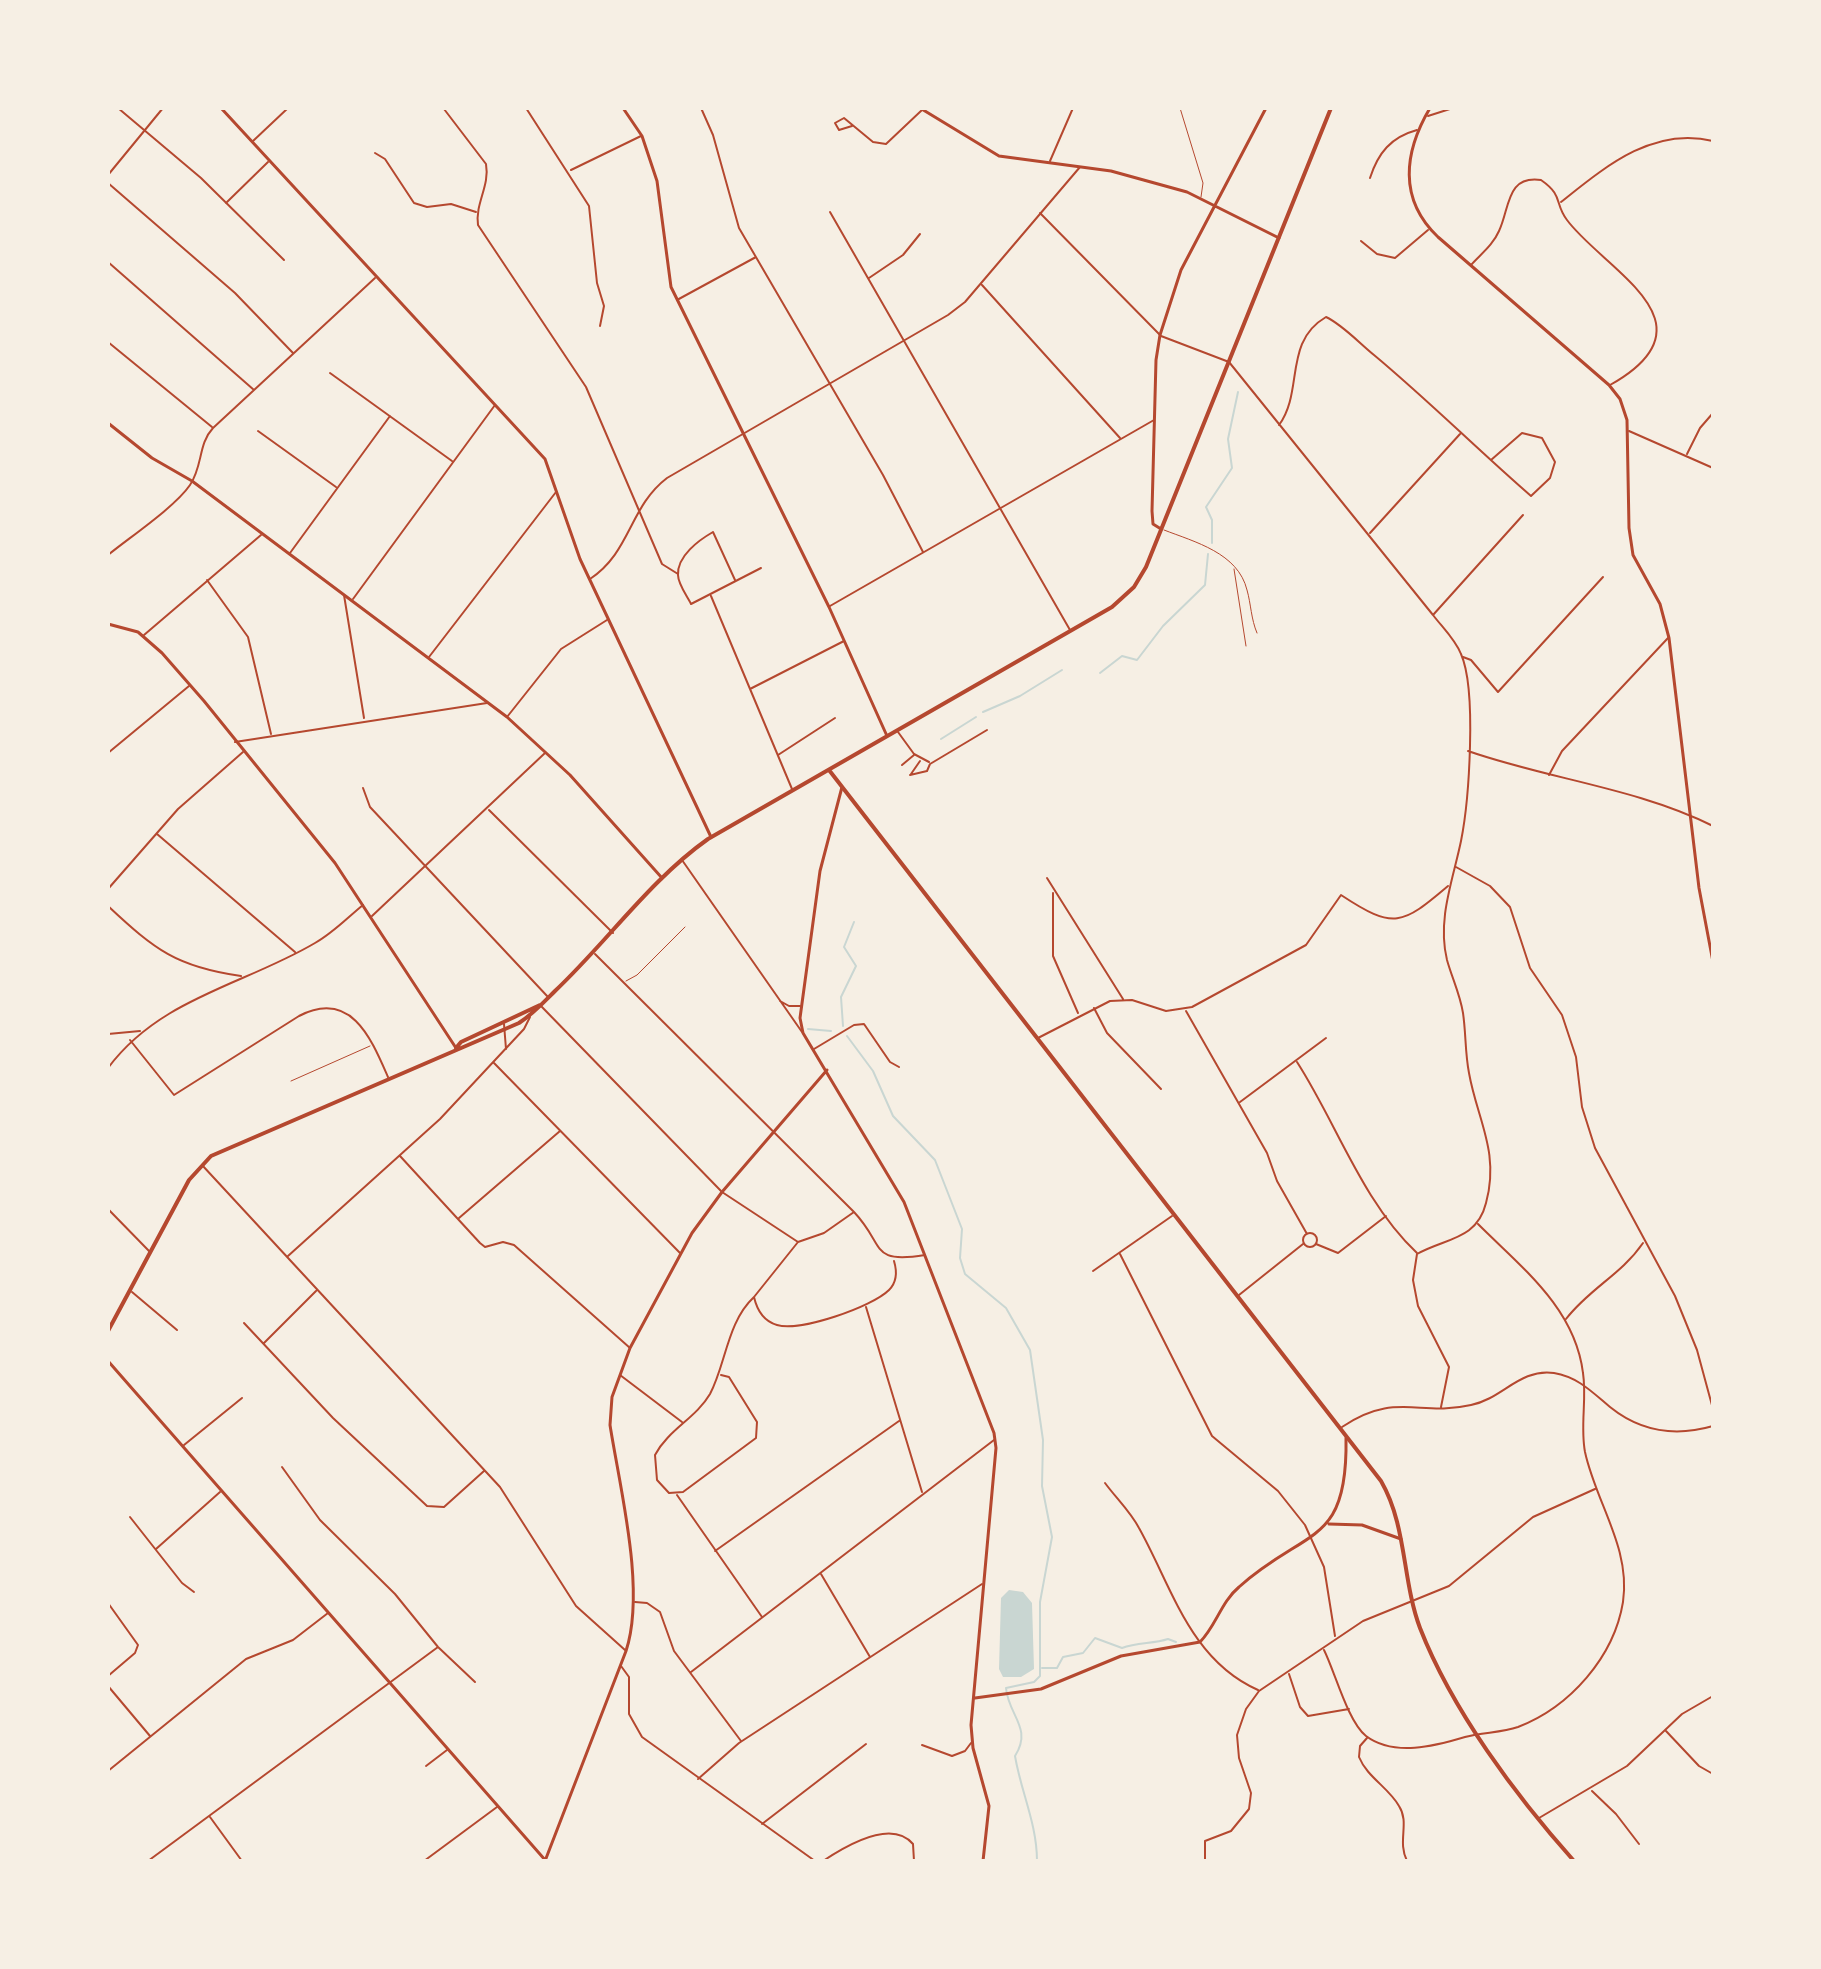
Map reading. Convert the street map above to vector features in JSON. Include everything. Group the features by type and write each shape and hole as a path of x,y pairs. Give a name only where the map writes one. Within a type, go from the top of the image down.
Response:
{"main road":[{"path":"456,1048 461,1042 549,998 681,859 711,837 1070,631 1129,593 1146,567 1331,108"},
{"path":"828,769 1387,1491 1421,1630 1478,1734 1538,1818 1574,1861"},
{"path":"108,1331 201,1164 216,1153 456,1048 464,1048 505,1030 531,1016 540,1005"}],"street":[{"path":"118,108 226,203 284,260"},
{"path":"108,175 163,108"},
{"path":"221,108 545,459 590,580 711,837"},
{"path":"252,142 288,108"},
{"path":"526,108 585,196 591,213 597,283 604,306 600,326"},
{"path":"623,108 642,136 657,181 668,276 677,300 829,607 887,736"},
{"path":"701,108 713,135 739,228 831,384 923,552"},
{"path":"852,126 873,142 886,144 921,108 999,156 1081,166 1201,197 1279,238"},
{"path":"1050,162 1073,108"},
{"path":"1161,529 1153,524 1152,511 1156,360 1160,335 1175,284 1266,108"},
{"path":"1430,108 1417,130 1408,159 1407,176 1413,201 1429,229 1609,385 1623,406 1629,431 1630,541 1638,566 1660,604 1669,638 1690,815 1713,962"},
{"path":"1425,116 1453,108"},
{"path":"444,109 486,164 487,184 478,212 482,231 586,387 662,564 678,574 691,604 761,568"},
{"path":"1370,178 1384,148 1404,134 1417,130"},
{"path":"569,172 642,136"},
{"path":"1560,203 1621,157 1652,142 1692,138 1713,141"},
{"path":"375,153 385,159 414,203 427,207 451,204 478,212"},
{"path":"226,203 268,162"},
{"path":"590,580 613,561 624,546 640,508 667,478 948,315 981,283 1081,166"},
{"path":"1470,266 1493,242 1511,191 1519,182 1541,180 1559,196 1565,219 1642,292 1653,319 1653,339 1644,357 1609,385"},
{"path":"108,183 235,293 294,353"},
{"path":"830,212 1070,631"},
{"path":"1040,213 1160,335 1229,362 1433,615 1463,657 1468,682 1464,820 1445,914 1447,959 1463,1013 1469,1073 1482,1113 1490,1166 1487,1200 1477,1224 1465,1235 1417,1254"},
{"path":"1361,241 1377,254 1395,258 1429,229"},
{"path":"868,279 903,255 920,234"},
{"path":"677,300 757,256"},
{"path":"108,262 255,390"},
{"path":"108,555 192,481 202,461 204,440 213,428 375,278"},
{"path":"981,283 1120,439"},
{"path":"1278,426 1288,408 1296,353 1326,317 1387,366 1461,434 1531,496 1550,478 1555,462 1542,438 1532,434 1517,435 1491,460"},
{"path":"108,342 213,428"},
{"path":"330,373 453,462"},
{"path":"352,600 495,405"},
{"path":"1687,455 1700,428 1713,413"},
{"path":"289,554 390,416"},
{"path":"829,607 1155,419"},
{"path":"108,423 152,458 192,481 507,717 570,775 662,878"},
{"path":"258,431 337,488"},
{"path":"1629,431 1713,468"},
{"path":"1368,535 1461,434"},
{"path":"429,657 557,491"},
{"path":"1433,615 1523,515"},
{"path":"678,574 697,541 713,532 735,580"},
{"path":"143,636 262,534"},
{"path":"1463,657 1471,660 1498,692 1603,577"},
{"path":"207,580 248,637 271,735"},
{"path":"710,593 792,790"},
{"path":"344,594 365,720"},
{"path":"507,717 561,649 608,619"},
{"path":"108,624 132,628 143,636 190,685 335,863 456,1048"},
{"path":"1548,777 1562,751 1669,638"},
{"path":"749,690 844,641"},
{"path":"108,753 190,685"},
{"path":"235,742 488,702"},
{"path":"777,755 835,718"},
{"path":"919,758 919,767 910,775 927,771 930,764 987,730"},
{"path":"897,731 914,754 930,764"},
{"path":"1467,750 1548,777 1690,815 1713,826"},
{"path":"108,889 195,792 243,752"},
{"path":"370,917 546,752"},
{"path":"902,765 914,754"},
{"path":"803,1033 801,1006 820,871 842,787"},
{"path":"363,788 370,807 549,998"},
{"path":"488,809 613,933"},
{"path":"157,834 296,952"},
{"path":"681,859 814,1049 898,1190 995,1439 972,1742 989,1806 983,1861"},
{"path":"1455,866 1490,886 1510,907 1530,968 1570,1033 1582,1107 1595,1148 1686,1320 1713,1409"},
{"path":"1047,878 1124,1000"},
{"path":"1037,1039 1094,1007 1124,1000 1166,1011 1185,1010 1306,945 1316,935 1341,895 1363,909 1397,920 1412,916 1450,884"},
{"path":"1053,892 1053,956 1078,1015"},
{"path":"108,1068 130,1040 179,1005 296,952 330,933 363,905"},
{"path":"108,906 150,943 181,963 242,976"},
{"path":"594,953 854,1212 882,1253 894,1260 925,1255"},
{"path":"779,1001 789,1006 801,1006"},
{"path":"540,1005 722,1192 798,1242"},
{"path":"1094,1007 1107,1033 1161,1089"},
{"path":"130,1040 170,1095 311,1010 331,1009 350,1015 361,1025 388,1078"},
{"path":"1185,1010 1267,1153 1277,1181 1307,1234 1303,1244 1236,1297"},
{"path":"287,1256 400,1155 494,1063 531,1016"},
{"path":"503,1023 506,1049"},
{"path":"814,1049 854,1025 864,1024 890,1062 899,1067"},
{"path":"108,1034 141,1031"},
{"path":"1239,1103 1326,1038"},
{"path":"1297,1062 1331,1119 1355,1172 1417,1254 1413,1280 1418,1306 1449,1367 1441,1407"},
{"path":"494,1063 681,1253"},
{"path":"108,1361 546,1861 626,1651 635,1602 610,1425 610,1407 619,1374 681,1253 722,1192 827,1070"},
{"path":"457,1220 561,1130"},
{"path":"400,1155 485,1247 503,1242 519,1248 630,1348"},
{"path":"201,1164 485,1470 508,1498 576,1606 626,1651"},
{"path":"108,1209 150,1252"},
{"path":"762,1617 676,1494 662,1488 653,1460 661,1444 706,1400 721,1375 734,1328 754,1297 798,1242 824,1233 854,1212"},
{"path":"1303,1244 1308,1247 1316,1244 1338,1253 1387,1215"},
{"path":"1093,1271 1172,1216"},
{"path":"1324,1650 1349,1709 1368,1737 1385,1745 1421,1747 1515,1728 1547,1712 1585,1679 1613,1637 1622,1609 1624,1573 1616,1538 1596,1489 1584,1445 1585,1384 1580,1347 1545,1290 1477,1224"},
{"path":"1307,1234 1315,1236 1316,1244"},
{"path":"1565,1320 1593,1288 1624,1268 1645,1241"},
{"path":"1120,1254 1212,1436 1278,1491 1311,1537 1327,1580 1335,1637"},
{"path":"754,1297 761,1316 768,1321 790,1326 865,1306 890,1289 895,1279 894,1260"},
{"path":"263,1344 317,1289"},
{"path":"130,1290 177,1330"},
{"path":"865,1306 923,1495"},
{"path":"244,1323 333,1418 427,1506 444,1507 485,1470"},
{"path":"1341,1428 1360,1415 1380,1408 1481,1403 1519,1379 1538,1373 1555,1373 1585,1384 1614,1410 1662,1433 1713,1426"},
{"path":"619,1374 683,1423"},
{"path":"676,1494 753,1442 758,1434 757,1422 749,1407 729,1377 721,1375"},
{"path":"183,1446 242,1398"},
{"path":"715,1551 899,1421"},
{"path":"974,1698 1046,1688 1121,1656 1200,1642 1236,1589 1329,1524 1343,1490 1346,1435"},
{"path":"691,1672 995,1439"},
{"path":"282,1467 320,1520 387,1586 438,1647 475,1682"},
{"path":"1105,1483 1137,1525 1172,1601 1200,1642 1232,1676 1259,1691"},
{"path":"1205,1861 1205,1841 1231,1831 1249,1809 1251,1793 1239,1758 1237,1735 1246,1709 1259,1691 1324,1650 1335,1637 1380,1613 1437,1593 1469,1573 1533,1517 1596,1489"},
{"path":"155,1550 222,1490"},
{"path":"130,1517 155,1550 194,1592"},
{"path":"1329,1524 1362,1525 1401,1539"},
{"path":"820,1573 870,1657"},
{"path":"698,1779 741,1742 983,1583"},
{"path":"635,1602 647,1603 663,1615 671,1646 741,1742"},
{"path":"108,1603 138,1645 135,1653 108,1676"},
{"path":"108,1771 246,1659 293,1640 329,1612"},
{"path":"148,1861 438,1647"},
{"path":"621,1665 629,1677 629,1714 652,1746 815,1861"},
{"path":"1289,1673 1300,1707 1308,1716 1349,1709"},
{"path":"108,1686 150,1736"},
{"path":"1538,1818 1627,1766 1693,1705 1713,1696"},
{"path":"1666,1730 1699,1766 1713,1774"},
{"path":"1368,1737 1358,1753 1362,1764 1399,1805 1404,1827 1400,1843 1407,1861"},
{"path":"922,1745 952,1756 965,1751 972,1742"},
{"path":"761,1824 866,1744"},
{"path":"426,1766 448,1749"},
{"path":"1590,1790 1616,1814 1639,1844"},
{"path":"424,1861 497,1806"},
{"path":"209,1815 242,1861"},
{"path":"823,1861 864,1837 902,1836 910,1840 914,1861"}],"lane":[{"path":"1180,108 1203,183 1201,197"},
{"path":"1161,529 1214,551 1234,567 1243,578 1257,633"},
{"path":"1234,567 1240,588 1246,646"},
{"path":"624,983 632,975 637,975 685,927"},
{"path":"291,1081 372,1045"}],"shaded area":[{"path":"1009,1590 1023,1592 1032,1603 1034,1669 1021,1677 1003,1677 999,1669 1001,1598"}],"waterway":[{"path":"1212,543 1212,520 1206,507 1232,468 1228,439 1238,392"},
{"path":"1100,673 1122,656 1137,660 1163,626 1205,585 1208,554"},
{"path":"983,712 1020,696 1062,670"},
{"path":"941,739 976,717"},
{"path":"843,1026 841,997 856,966 844,947 854,922"},
{"path":"808,1029 831,1031"},
{"path":"847,1036 873,1071 893,1116 935,1160 962,1229 960,1258 965,1274 1006,1308 1030,1350 1043,1440 1042,1486 1052,1537 1040,1602 1040,1676 1034,1682 1006,1688 1021,1729 1020,1746 1015,1756 1034,1834 1037,1861"},
{"path":"1042,1668 1057,1668 1063,1657 1083,1653 1095,1638 1122,1648 1168,1639 1176,1642"}]}
